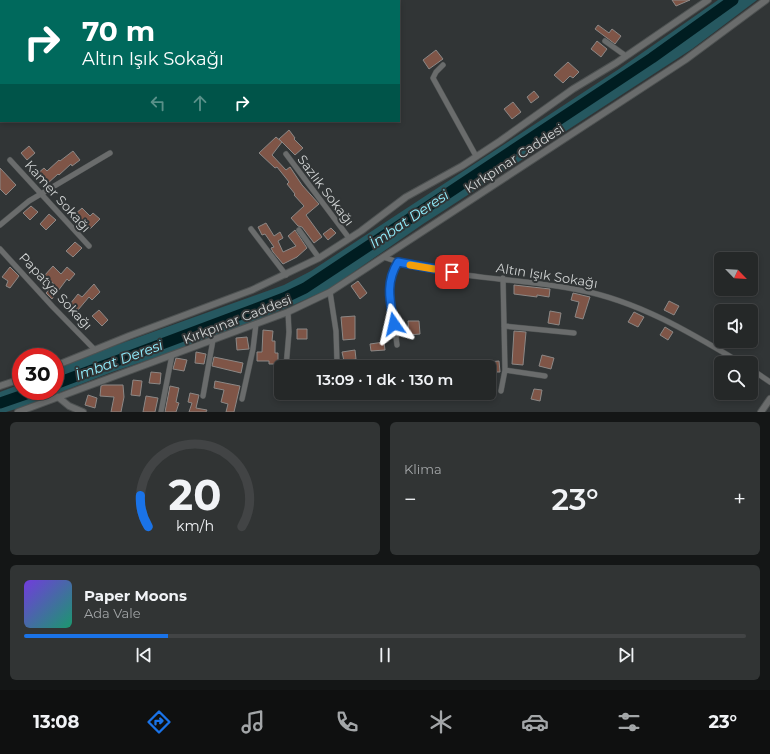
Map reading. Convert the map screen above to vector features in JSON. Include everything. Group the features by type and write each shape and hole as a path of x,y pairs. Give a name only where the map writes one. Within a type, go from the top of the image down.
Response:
{"street":[{"name":"Kırkpınar Caddesi","path":"64,362 252,290 319,258 406,197 476,156 573,89 626,56 708,0"},
{"name":"Kırkpınar Caddesi","path":"64,395 288,312 330,292 383,256 497,184 609,108 680,63 766,0"},
{"path":"605,41 626,56"},
{"path":"443,65 436,72 433,78 476,156"},
{"path":"0,224 21,207 110,153"},
{"name":"Sazlık Sokağı","path":"286,154 349,238"},
{"name":"Kamer Sokağı","path":"10,160 89,246"},
{"path":"251,229 286,275"},
{"path":"299,230 319,258"},
{"name":"Papatya Sokağı","path":"0,249 52,307 95,350"},
{"name":"Altın Işık Sokağı","path":"383,256 398,262 465,274 580,290 613,299 684,329 729,356"},
{"path":"397,345 389,284 392,273 398,262"},
{"path":"501,391 505,370 502,278"},
{"path":"330,292 336,331 337,360"},
{"path":"287,360 289,332 288,312"},
{"path":"242,399 254,349 256,324"},
{"path":"504,326 574,333"},
{"path":"203,396 213,340"},
{"path":"160,412 172,355"},
{"path":"505,370 545,376"},
{"path":"758,374 770,382"},
{"path":"0,386 12,382"},
{"path":"761,412 770,399"},
{"name":"Kırkpınar Caddesi","path":"18,412 50,400"},
{"path":"62,400 69,406 83,412"}],"shaded area":[{"path":"718,0 757,0 692,49 423,224 329,289 201,342 112,372 64,391 64,366 100,351 284,285 311,271 619,69"},
{"path":"12,387 12,400 40,400 6,412 0,412 0,392"}],"building":[{"path":"672,0 690,0 676,6"},
{"path":"598,25 609,33 612,29 621,36 615,44 595,29"},
{"path":"597,41 607,49 601,57 591,49"},
{"path":"436,50 443,59 429,69 423,60"},
{"path":"568,62 579,72 573,78 570,76 563,83 554,75"},
{"path":"534,91 539,97 531,103 527,97"},
{"path":"513,102 521,112 512,119 504,109"},
{"path":"289,130 295,138 294,139 303,148 295,155 279,139"},
{"path":"276,137 282,142 272,155 286,170 290,167 302,185 319,204 306,215 322,237 314,243 302,227 298,226 291,218 304,206 294,195 295,194 287,184 289,182 277,167 275,168 259,153"},
{"path":"29,146 35,153 27,160 21,153"},
{"path":"73,151 80,160 72,166 71,164 47,184 37,174 44,168 47,171 59,160 60,161"},
{"path":"0,168 16,185 6,195 0,189"},
{"path":"31,206 38,212 30,220 23,213"},
{"path":"82,208 90,216 93,213 100,219 90,229 74,215"},
{"path":"49,214 56,220 46,230 40,224"},
{"path":"266,223 274,236 280,232 283,238 278,241 283,252 296,246 288,236 295,230 307,248 297,257 283,264 273,252 271,248 274,247 265,234 262,235 258,227"},
{"path":"331,228 336,233 328,240 323,234"},
{"path":"75,242 82,248 73,257 66,251"},
{"path":"53,266 61,274 67,267 75,274 69,281 67,279 52,299 46,293 54,284 44,276"},
{"path":"10,267 19,276 10,288 6,286 8,281 2,277"},
{"path":"358,281 367,293 360,299 351,286"},
{"path":"94,284 100,292 92,300 89,297 78,310 70,304 78,294 82,297"},
{"path":"514,285 550,289 549,297 514,294"},
{"path":"573,293 590,297 583,319 575,317 579,302 571,300"},
{"path":"669,301 679,306 674,315 664,310"},
{"path":"99,310 108,320 102,326 92,316"},
{"path":"550,311 561,313 559,325 548,323"},
{"path":"634,312 644,317 638,327 628,322"},
{"path":"355,316 355,339 343,340 341,317"},
{"path":"408,321 419,321 420,334 409,335"},
{"path":"665,327 673,332 668,340 660,335"},
{"path":"297,329 307,329 307,339 297,339"},
{"path":"263,330 273,331 272,341 275,341 275,353 278,353 278,360 274,360 274,364 269,364 269,361 257,361 257,352 262,352"},
{"path":"514,331 526,332 523,365 512,364"},
{"path":"247,337 249,349 237,350 236,338"},
{"path":"384,342 385,350 371,351 370,344"},
{"path":"355,350 356,359 344,360 342,352"},
{"path":"196,352 206,354 204,364 195,363"},
{"path":"542,355 554,358 551,369 539,366"},
{"path":"214,357 243,363 241,373 212,366"},
{"path":"176,358 187,360 184,371 173,369"},
{"path":"496,361 499,361 500,372 496,372"},
{"path":"151,372 161,373 160,384 149,383"},
{"path":"133,380 142,381 140,396 131,395"},
{"path":"215,381 240,386 234,412 226,412 228,404 221,402 224,390 214,388"},
{"path":"123,385 124,397 121,412 111,412 114,397 100,396 101,386"},
{"path":"170,386 179,388 176,402 179,403 176,412 165,412"},
{"path":"534,389 542,390 540,401 531,399"},
{"path":"190,393 199,395 196,408 207,410 206,412 189,412 192,403 188,402"},
{"path":"88,395 97,398 95,408 85,405"},
{"path":"146,396 158,398 155,412 143,412"}],"waterway":[{"name":"İmbat Deresi","path":"64,381 284,298 305,288 652,58 733,0"},
{"name":"İmbat Deresi","path":"0,403 12,399"}],"slow traffic":[{"path":"410,265 434,269"}],"route":[{"path":"394,324 389,284 394,268 398,262 452,272"}]}
